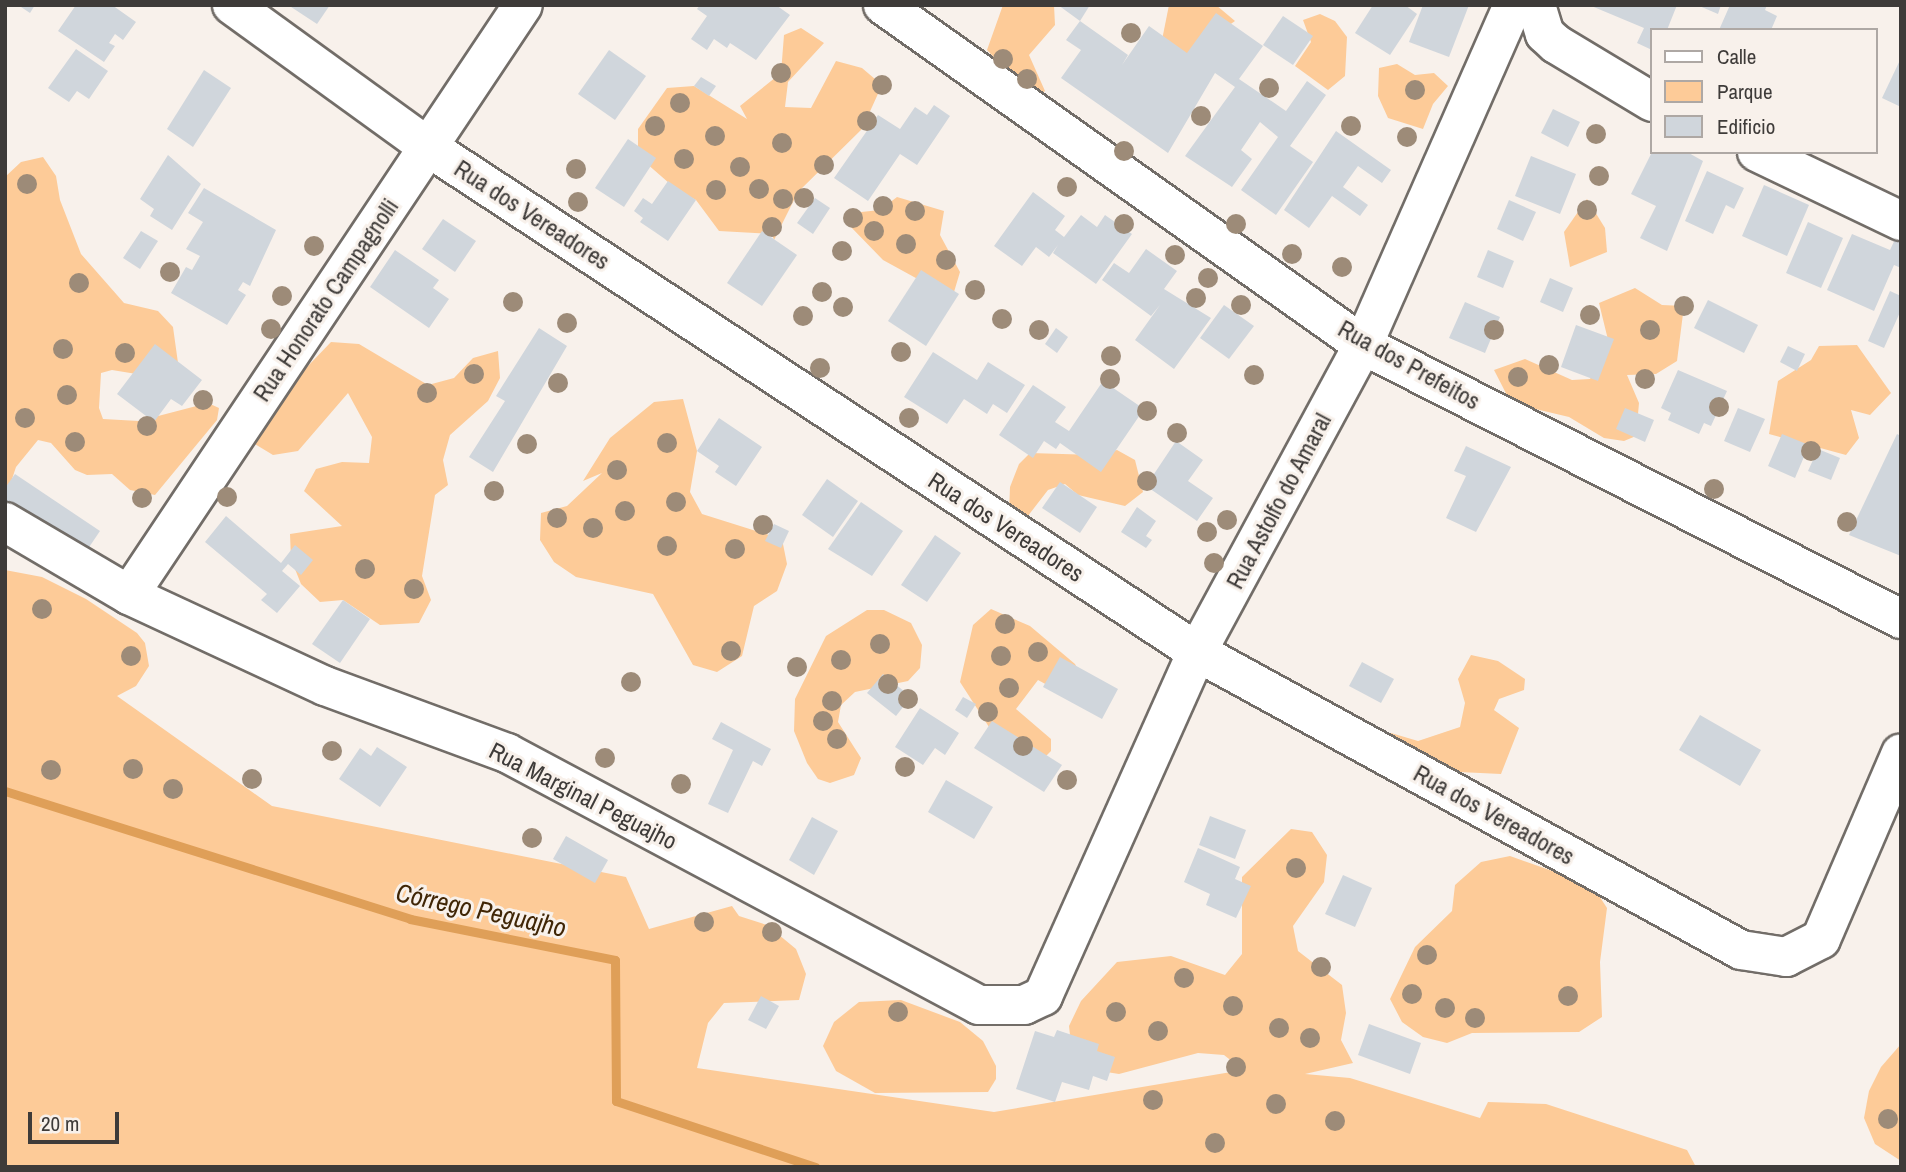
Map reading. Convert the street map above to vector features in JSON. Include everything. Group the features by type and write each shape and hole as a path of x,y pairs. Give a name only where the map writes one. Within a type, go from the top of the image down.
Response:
{"street":[{"name":"Rua dos Vereadores","path":"232,5 428,147 1197,652 1741,950 1786,957 1821,939 1901,753"},
{"name":"Rua Honorato Campagnolli","path":"129,595 523,5"},
{"name":"Rua dos Prefeitos","path":"883,5 1363,345 1901,619"},
{"name":"Rua Astolfo do Amaral","path":"1043,996 1197,652 1363,345 1513,5"},
{"path":"1536,5 1545,34 1556,44 1650,101"},
{"path":"1761,154 1901,221"},
{"name":"Rua Marginal Peguajho","path":"5,522 129,595 325,686 507,753 979,1005 1024,1005 1043,996"}],"green space":[{"path":"1003,5 1054,5 1055,25 1029,55 1045,91 1035,99 987,50"},
{"path":"1169,5 1216,5 1235,21 1182,59 1160,50"},
{"path":"1320,14 1335,21 1347,37 1345,76 1328,90 1295,66 1311,42 1303,20"},
{"path":"801,28 824,43 788,82 785,107 811,108 836,61 862,68 882,85 862,129 798,192 774,240 772,234 719,231 696,200 677,190 638,156 638,129 667,88 694,86 747,119 740,106 781,73 784,35"},
{"path":"1397,64 1415,75 1434,73 1448,86 1433,104 1423,129 1388,118 1378,96 1379,68"},
{"path":"43,157 56,176 60,200 81,254 124,303 158,311 173,327 178,363 161,378 112,370 101,373 99,408 103,419 139,421 208,403 219,408 217,420 155,495 130,490 112,474 87,475 75,470 51,443 38,440 16,467 12,479 12,545 5,545 5,177 21,162"},
{"path":"897,197 944,211 940,235 960,272 954,292 945,294 883,260 849,225 852,213 880,210"},
{"path":"1587,199 1605,228 1607,252 1570,267 1564,232"},
{"path":"1635,288 1662,305 1684,306 1677,361 1656,374 1627,375 1639,403 1636,436 1624,441 1604,438 1569,417 1511,403 1494,370 1525,359 1572,380 1590,379 1610,348 1599,303"},
{"path":"331,342 359,344 428,385 454,378 473,358 498,351 500,378 488,401 450,435 443,460 448,485 435,495 422,576 431,600 419,623 380,625 343,600 320,602 301,584 291,559 290,534 342,526 304,491 316,469 342,462 369,463 372,437 348,393 298,451 273,455 250,441 260,416"},
{"path":"1857,345 1891,393 1870,415 1851,410 1859,438 1846,455 1769,434 1778,381 1811,360 1819,346"},
{"path":"683,399 697,451 690,492 702,514 782,539 787,564 777,591 754,606 742,656 717,672 693,665 653,594 576,577 554,562 540,540 541,513 567,506 602,473 583,481 610,438 654,402"},
{"path":"1117,450 1135,460 1143,492 1125,506 1078,495 1065,484 1048,490 1024,521 1009,512 1010,487 1019,464 1030,453 1095,455"},
{"path":"5,570 42,577 86,599 137,633 145,643 149,666 136,686 117,696 272,806 626,877 649,929 732,906 739,916 767,925 796,949 806,974 799,1000 724,1003 708,1023 697,1068 994,1112 1243,1070 1224,1055 1198,1053 1119,1074 1094,1070 1072,1053 1069,1026 1081,1001 1117,962 1171,956 1225,975 1242,954 1242,877 1291,829 1312,832 1327,855 1324,882 1293,926 1298,951 1342,985 1346,1013 1341,1040 1353,1063 1305,1074 1350,1078 1480,1118 1488,1102 1546,1104 1687,1150 1696,1167 5,1167"},
{"path":"991,609 1030,626 1075,664 1080,674 1049,686 1038,680 1016,709 1051,739 1051,751 1043,759 989,727 960,682 973,625"},
{"path":"867,610 884,610 911,623 922,645 920,668 908,681 855,692 841,705 838,722 861,758 854,775 830,783 818,779 807,763 794,731 795,699 826,636"},
{"path":"1471,655 1498,661 1525,679 1524,690 1499,699 1494,710 1519,728 1501,774 1418,770 1387,750 1391,733 1418,741 1460,727 1465,703 1458,679"},
{"path":"1510,856 1592,885 1607,908 1600,962 1602,1017 1579,1032 1472,1033 1447,1043 1423,1037 1402,1022 1390,999 1415,947 1452,911 1455,885 1481,862"},
{"path":"901,1000 960,1022 983,1041 996,1066 996,1079 988,1092 875,1093 836,1071 823,1046 834,1022 859,1002"},
{"path":"1901,1044 1901,1161 1875,1144 1864,1118 1869,1091 1881,1067"}],"building":[{"path":"18,5 35,5 30,13"},
{"path":"76,5 112,5 136,22 123,40 115,34 109,43 115,46 104,62 58,31"},
{"path":"288,5 330,5 317,24"},
{"path":"700,5 776,5 790,15 756,60 730,43 727,48 714,39 707,50 691,39 707,16 697,9"},
{"path":"1058,5 1090,5 1080,21"},
{"path":"1373,5 1405,5 1417,14 1390,55 1355,33"},
{"path":"1423,5 1469,5 1449,57 1409,42"},
{"path":"1589,5 1677,5 1668,28 1650,28 1650,49 1637,43 1644,28"},
{"path":"1697,5 1721,5 1718,14"},
{"path":"1730,5 1767,5 1765,10 1777,16 1772,28 1720,28"},
{"path":"1216,13 1263,46 1239,79 1286,111 1307,81 1326,95 1290,146 1313,162 1276,215 1241,190 1278,137 1260,122 1241,150 1252,159 1232,187 1185,156 1235,87 1215,73 1168,153 1061,78 1081,50 1066,40 1080,21 1128,55 1122,65 1149,26 1187,53"},
{"path":"1283,16 1313,36 1293,65 1263,45"},
{"path":"76,49 108,71 89,99 77,91 69,102 48,88"},
{"path":"609,50 646,76 615,120 578,94"},
{"path":"1901,58 1901,107 1882,98"},
{"path":"204,70 231,88 193,147 167,129"},
{"path":"701,77 716,86 709,96 694,86"},
{"path":"934,105 950,116 917,165 900,154 868,201 834,178 878,115 900,129 915,107 927,115"},
{"path":"1553,109 1580,122 1568,147 1541,133"},
{"path":"1336,131 1391,170 1382,183 1358,166 1343,187 1368,205 1360,216 1332,196 1309,228 1284,210"},
{"path":"628,139 656,158 624,207 595,188"},
{"path":"1651,154 1691,154 1703,161 1667,251 1640,238 1656,206 1631,194"},
{"path":"168,155 201,184 172,230 150,216 154,209 140,199"},
{"path":"1531,156 1576,174 1560,214 1515,196"},
{"path":"1707,171 1744,188 1734,209 1726,205 1713,234 1685,221"},
{"path":"668,181 696,200 668,241 640,222 643,218 634,211 643,198 652,204"},
{"path":"1764,185 1809,205 1787,256 1742,236"},
{"path":"204,188 276,230 250,286 243,282 238,290 246,295 227,325 171,293 186,267 192,270 200,256 186,249 203,222 188,213"},
{"path":"1033,192 1065,216 1055,230 1064,237 1081,215 1097,227 1105,215 1132,234 1096,284 1053,253 1058,245 1049,257 1036,247 1022,266 994,246"},
{"path":"815,198 830,208 813,234 797,223"},
{"path":"1509,200 1536,212 1523,241 1497,229"},
{"path":"443,219 476,241 455,272 422,249"},
{"path":"1808,222 1843,238 1821,288 1786,273"},
{"path":"141,231 158,241 140,269 123,258"},
{"path":"762,231 797,255 762,306 727,283"},
{"path":"1898,233 1901,268 1894,265 1874,311 1827,290 1852,234 1890,250"},
{"path":"1146,249 1177,271 1164,289 1211,318 1174,369 1135,340 1160,305 1151,316 1102,280 1114,263 1129,273"},
{"path":"395,250 439,280 433,288 449,299 429,328 370,287"},
{"path":"1488,250 1514,261 1503,288 1477,277"},
{"path":"921,270 959,294 926,346 888,321"},
{"path":"1550,278 1573,288 1563,312 1540,302"},
{"path":"1890,291 1901,296 1901,310 1884,348 1868,341"},
{"path":"1708,300 1758,325 1744,353 1694,328"},
{"path":"1465,302 1500,317 1485,353 1449,338"},
{"path":"1224,305 1254,326 1229,359 1200,338"},
{"path":"1576,325 1614,339 1598,381 1561,367"},
{"path":"539,328 567,346 493,472 469,457 505,401 496,396"},
{"path":"1056,328 1068,337 1057,353 1045,344"},
{"path":"155,344 202,380 182,406 171,399 154,422 117,394"},
{"path":"1788,346 1805,354 1797,371 1780,362"},
{"path":"933,352 977,380 988,362 1025,385 1007,413 993,404 987,414 964,399 947,424 904,397"},
{"path":"1678,370 1727,391 1711,426 1704,423 1699,434 1668,420 1671,413 1661,408"},
{"path":"1103,381 1144,409 1101,472 1060,443 1056,449 1044,441 1033,458 999,435 1033,385 1066,407 1055,422 1069,431"},
{"path":"1625,408 1654,420 1645,442 1616,429"},
{"path":"1738,408 1765,419 1750,452 1724,441"},
{"path":"719,418 762,447 736,486 715,472 719,466 697,451"},
{"path":"1782,434 1809,445 1795,478 1768,466"},
{"path":"1897,434 1901,436 1901,556 1849,535"},
{"path":"1176,441 1203,460 1188,481 1213,498 1197,521 1146,486"},
{"path":"1466,446 1511,467 1476,532 1446,518 1466,476 1454,471"},
{"path":"1818,449 1840,458 1831,480 1808,471"},
{"path":"15,474 100,531 79,562 5,512 5,488"},
{"path":"827,479 858,501 833,537 802,515"},
{"path":"1060,482 1097,507 1080,533 1042,508"},
{"path":"861,502 903,531 872,576 828,549"},
{"path":"1137,507 1156,521 1146,536 1152,540 1146,548 1121,532"},
{"path":"226,516 281,563 295,545 313,560 301,575 288,564 282,571 300,586 277,613 261,600 267,594 205,542"},
{"path":"774,524 789,531 781,548 765,541"},
{"path":"935,535 961,553 927,602 901,585"},
{"path":"343,600 370,619 340,663 312,644"},
{"path":"1060,657 1118,689 1102,719 1043,687"},
{"path":"1362,662 1394,679 1381,703 1349,686"},
{"path":"883,674 911,697 896,716 867,693"},
{"path":"963,697 976,704 967,718 955,710"},
{"path":"920,708 959,733 945,755 935,748 923,765 895,747"},
{"path":"1700,715 1761,750 1740,786 1679,750"},
{"path":"992,721 1062,765 1044,792 974,748"},
{"path":"721,722 771,749 762,766 753,761 728,813 708,804 733,750 712,739"},
{"path":"377,747 407,767 380,807 339,779 360,748 371,756"},
{"path":"946,780 993,807 974,839 928,812"},
{"path":"1210,816 1246,830 1235,859 1199,845"},
{"path":"812,817 838,831 814,875 789,860"},
{"path":"566,836 608,860 595,883 553,859"},
{"path":"1198,848 1240,867 1235,879 1251,886 1236,918 1206,905 1210,894 1184,882"},
{"path":"1343,875 1372,888 1355,927 1325,914"},
{"path":"761,996 779,1006 766,1029 748,1020"},
{"path":"1369,1024 1421,1043 1410,1074 1358,1055"},
{"path":"1057,1030 1099,1044 1097,1051 1115,1057 1107,1081 1093,1076 1089,1090 1062,1082 1055,1102 1016,1089 1035,1031 1054,1037"}],"waterway":[{"name":"Córrego Peguajho","path":"5,791 410,919 615,960 616,1101 815,1167"}]}
